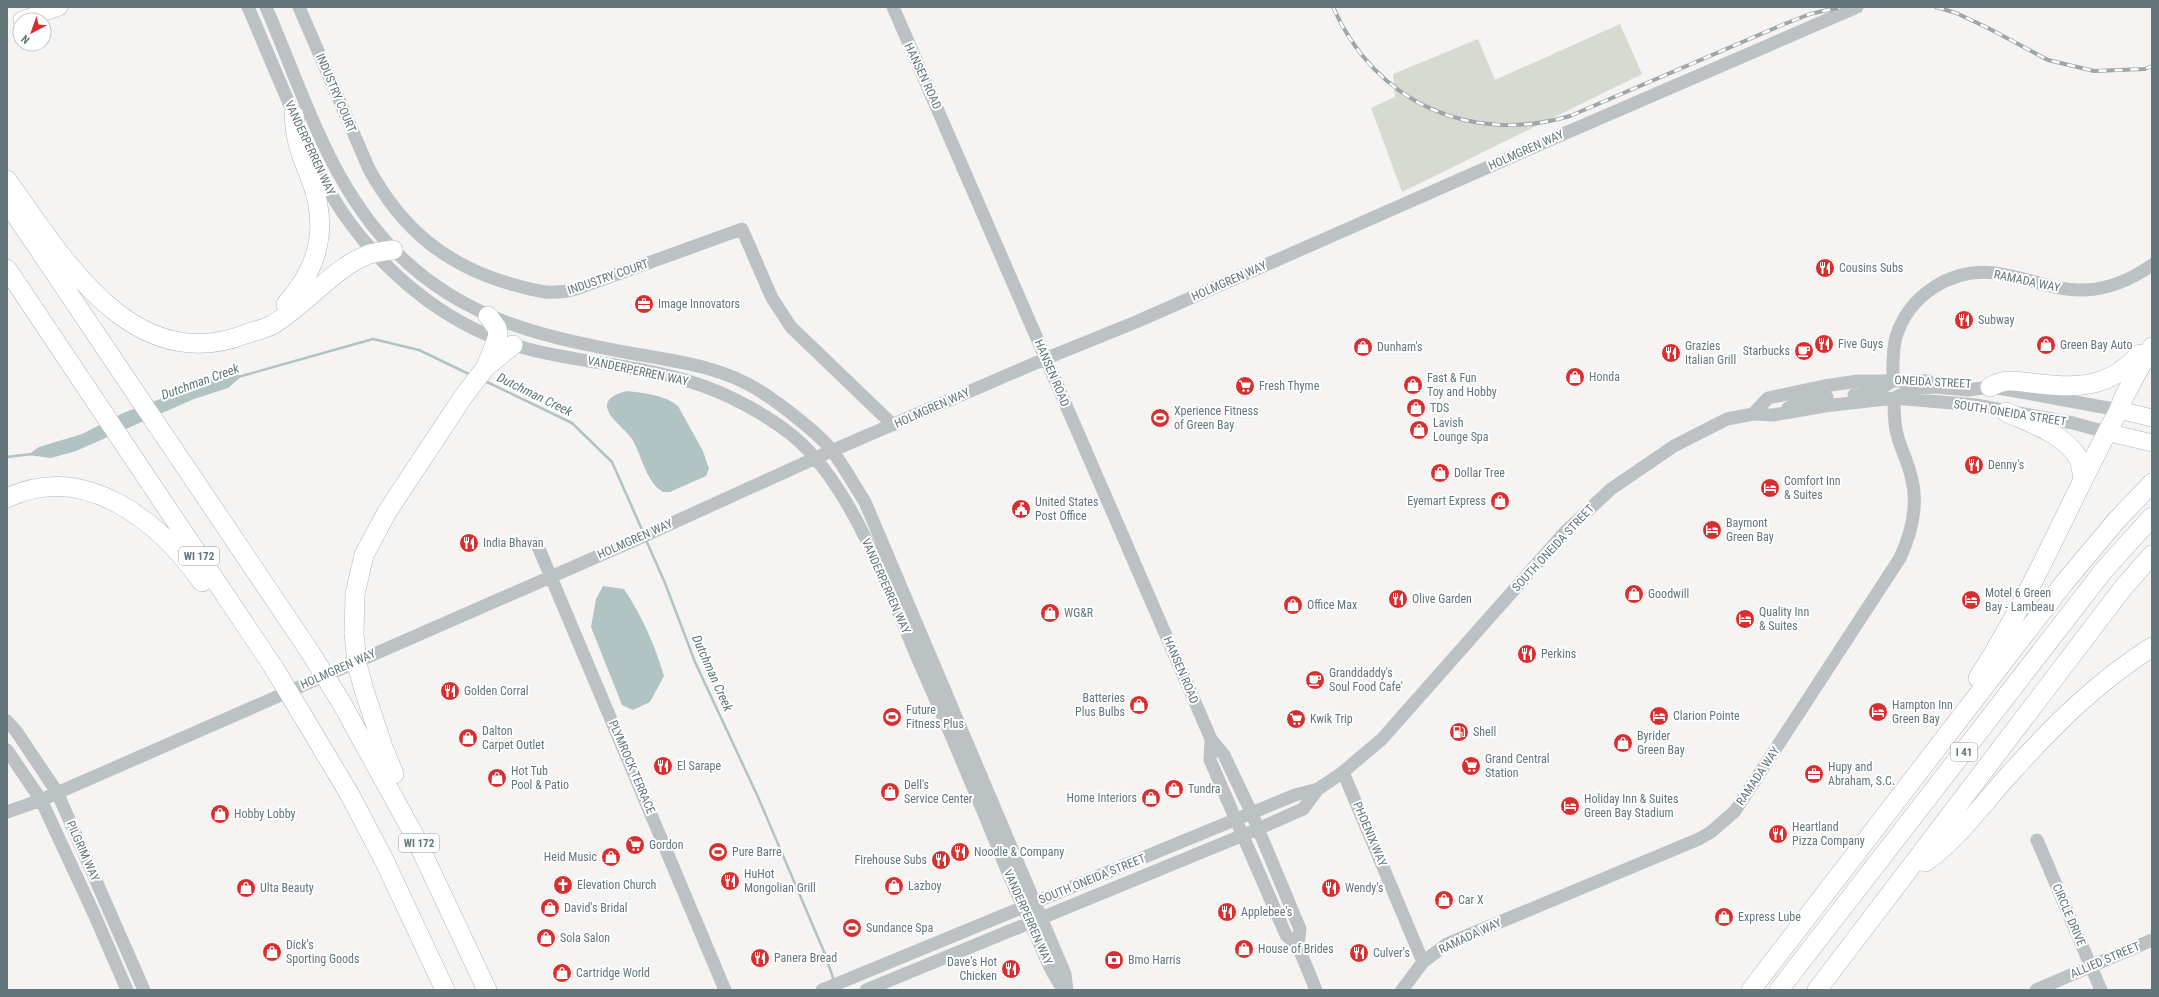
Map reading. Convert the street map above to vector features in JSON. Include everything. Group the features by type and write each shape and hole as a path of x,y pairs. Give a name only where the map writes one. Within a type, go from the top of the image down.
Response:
{"highway":[{"path":"257,330 285,306 302,287 316,255 319,238 318,201 297,140 294,115"},
{"path":"7,180 63,258 91,290 126,320 163,338 193,344 211,344 234,339 277,321 349,265 374,253 393,250"},
{"name":"WI 172","path":"7,202 161,432 234,536 341,702 413,833 487,990"},
{"name":"WI 172","path":"7,269 98,404 270,670 302,715 350,795 385,862 445,990"},
{"path":"413,833 401,789 383,747 364,690 358,664 354,632 355,594 364,555 387,512 463,397 505,342 488,316"},
{"path":"1990,387 2003,380 2053,385 2086,386 2096,384 2120,373 2131,365 2152,342"},
{"path":"1883,817 1890,801 1953,716 2011,623 2050,550 2083,477 2119,410 2135,375 2152,347"},
{"path":"2006,412 2053,434 2078,457 2083,477"},
{"path":"1751,990 2064,584 2116,521 2152,483"},
{"path":"7,498 28,490 61,486 96,492 132,511 153,528 188,564 270,670"},
{"name":"I 41","path":"1779,990 2104,570 2152,517"},
{"name":"I 41","path":"1817,990 2123,588 2152,555"},
{"path":"1905,876 1946,844 2067,713 2103,681 2152,647"}],"main road":[{"path":"44,12 58,7"},
{"path":"2119,410 2152,418"},
{"path":"2106,432 2152,443"}],"street":[{"name":"VANDERPERREN WAY","path":"248,7 326,187 346,218 374,253 401,280 433,305 456,319 505,342 694,382 734,400 776,425 794,437 815,458 842,495 861,529 1029,905"},
{"name":"VANDERPERREN WAY","path":"266,7 324,148 341,180 369,221 393,250 423,276 448,294 488,316 520,328 591,345 698,365 726,375 759,390 798,420 832,451 865,502 1035,920 1065,974 1066,990"},
{"name":"INDUSTRY COURT","path":"299,7 369,169 382,192 410,227 445,256 485,276 541,292 557,294 576,289 742,229 772,298 788,322 894,425"},
{"name":"HANSEN ROAD","path":"893,7 1047,358 1211,739 1224,755 1252,814 1300,929 1298,946"},
{"name":"HOLMGREN WAY","path":"7,812 41,800 635,540 815,458 1047,358 1136,322 1567,132 1857,7"},
{"name":"RAMADA WAY","path":"1893,380 1893,353 1901,324 1917,301 1930,290 1947,280 1967,274 1995,273 2055,288 2086,290 2115,285 2139,274 2152,265"},
{"name":"ONEIDA STREET","path":"1753,414 1768,398 1856,381 1893,380 1925,380 1990,387 2119,410"},
{"path":"1773,415 1805,400 1866,393 1888,385 1893,380"},
{"path":"1894,398 1915,388 1935,387 1968,390 1990,387"},
{"name":"RAMADA WAY","path":"1402,990 1423,962 1441,948 1460,938 1697,840 1711,832 1735,811 1897,564 1907,544 1914,513 1914,495 1912,478 1898,438 1895,424 1894,398"},
{"name":"SOUTH ONEIDA STREET","path":"866,990 1258,829 1303,809 1318,789 1343,772 1382,739 1565,532 1587,510 1611,489 1674,446 1727,419 1753,414 1773,415 1825,406 1894,398 1976,405 2006,412 2073,423 2106,432"},
{"name":"PLYMROCK TERRACE","path":"537,544 552,576 725,990"},
{"name":"PILGRIM WAY","path":"7,721 16,731 57,792 144,990"},
{"name":"HANSEN ROAD","path":"1211,739 1210,760 1286,935 1298,946 1316,990"},
{"name":"PILGRIM WAY","path":"7,750 41,800 95,916 127,990"},
{"name":"PHOENIX WAY","path":"1343,772 1423,962"},
{"name":"SOUTH ONEIDA STREET","path":"824,989 1296,795 1318,789"},
{"name":"CIRCLE DRIVE","path":"2036,840 2101,990"},
{"name":"ALLIED STREET","path":"2036,990 2152,940"}],"shaded area":[{"path":"1620,24 1642,74 1402,192 1371,108 1395,97 1393,74 1478,39 1495,80"},
{"path":"228,373 242,376 228,388 194,399 76,451 51,458 28,455 39,447 82,434 123,413 206,379"},
{"path":"627,391 661,397 678,406 703,451 709,469 706,476 670,492 663,492 657,487 648,475 632,439 612,418 607,409 607,404 610,398"},
{"path":"603,586 624,589 637,610 647,631 664,676 650,702 633,710 622,705 591,627 596,599"}],"waterway":[{"name":"Dutchman Creek","path":"238,377 373,339 419,350 471,375"},
{"name":"Dutchman Creek","path":"485,381 572,423 612,462 643,532"},
{"name":"Dutchman Creek","path":"7,457 32,454"},
{"name":"Dutchman Creek","path":"646,540 665,583 695,662 758,797 825,954 834,981"}],"railway":[{"path":"1333,7 1351,40 1374,69 1400,91 1430,108 1463,120 1497,125 1533,124 1570,116 1782,25 1810,14 1841,7"},
{"path":"1936,7 1956,13 1988,28 2048,60 2094,71 2145,69 2152,66"}],"place":[{"name":"Cousins Subs","path":"1825,268"},
{"name":"Image Innovators","path":"644,304"},
{"name":"Subway","path":"1964,320"},
{"name":"Five Guys","path":"1824,344"},
{"name":"Green Bay Auto","path":"2046,345"},
{"name":"Dunham's","path":"1363,347"},
{"name":"Starbucks","path":"1804,351"},
{"name":"Grazies Italian Grill","path":"1671,353"},
{"name":"Honda","path":"1575,377"},
{"name":"Fast & Fun Toy and Hobby","path":"1413,385"},
{"name":"Fresh Thyme","path":"1245,386"},
{"name":"TDS","path":"1416,408"},
{"name":"Xperience Fitness of Green Bay","path":"1160,418"},
{"name":"Lavish Lounge Spa","path":"1419,430"},
{"name":"Denny's","path":"1974,465"},
{"name":"Dollar Tree","path":"1440,473"},
{"name":"Comfort Inn & Suites","path":"1770,488"},
{"name":"Eyemart Express","path":"1500,501"},
{"name":"United States Post Office","path":"1021,509"},
{"name":"Baymont Green Bay","path":"1712,530"},
{"name":"India Bhavan","path":"469,543"},
{"name":"Goodwill","path":"1634,594"},
{"name":"Olive Garden","path":"1398,599"},
{"name":"Motel 6 Green Bay - Lambeau","path":"1971,600"},
{"name":"Office Max","path":"1293,605"},
{"name":"WG&R","path":"1050,613"},
{"name":"Quality Inn & Suites","path":"1745,619"},
{"name":"Perkins","path":"1527,654"},
{"name":"Granddaddy's Soul Food Cafe'","path":"1315,680"},
{"name":"Golden Corral","path":"450,691"},
{"name":"Batteries Plus Bulbs","path":"1139,705"},
{"name":"Hampton Inn Green Bay","path":"1878,712"},
{"name":"Clarion Pointe","path":"1659,716"},
{"name":"Future Fitness Plus","path":"892,717"},
{"name":"Kwik Trip","path":"1296,719"},
{"name":"Shell","path":"1459,732"},
{"name":"Dalton Carpet Outlet","path":"468,738"},
{"name":"Byrider Green Bay","path":"1623,743"},
{"name":"El Sarape","path":"663,766"},
{"name":"Grand Central Station","path":"1471,766"},
{"name":"Hupy and Abraham, S.C.","path":"1814,774"},
{"name":"Hot Tub Pool & Patio","path":"497,778"},
{"name":"Tundra","path":"1174,789"},
{"name":"Dell's Service Center","path":"890,792"},
{"name":"Home Interiors","path":"1151,798"},
{"name":"Holiday Inn & Suites Green Bay Stadium","path":"1570,806"},
{"name":"Hobby Lobby","path":"220,814"},
{"name":"Heartland Pizza Company","path":"1778,834"},
{"name":"Gordon","path":"635,845"},
{"name":"Pure Barre","path":"718,852"},
{"name":"Noodle & Company","path":"960,852"},
{"name":"Heid Music","path":"611,857"},
{"name":"Firehouse Subs","path":"941,860"},
{"name":"HuHot Mongolian Grill","path":"730,881"},
{"name":"Elevation Church","path":"563,885"},
{"name":"Lazboy","path":"894,886"},
{"name":"Ulta Beauty","path":"246,888"},
{"name":"Wendy's","path":"1331,888"},
{"name":"Car X","path":"1444,900"},
{"name":"David's Bridal","path":"550,908"},
{"name":"Applebee's","path":"1227,912"},
{"name":"Express Lube","path":"1724,917"},
{"name":"Sundance Spa","path":"852,928"},
{"name":"Sola Salon","path":"546,938"},
{"name":"House of Brides","path":"1244,949"},
{"name":"Dick's Sporting Goods","path":"272,952"},
{"name":"Culver's","path":"1359,953"},
{"name":"Panera Bread","path":"760,958"},
{"name":"Bmo Harris","path":"1114,960"},
{"name":"Dave's Hot Chicken","path":"1011,969"},
{"name":"Cartridge World","path":"562,973"}]}
